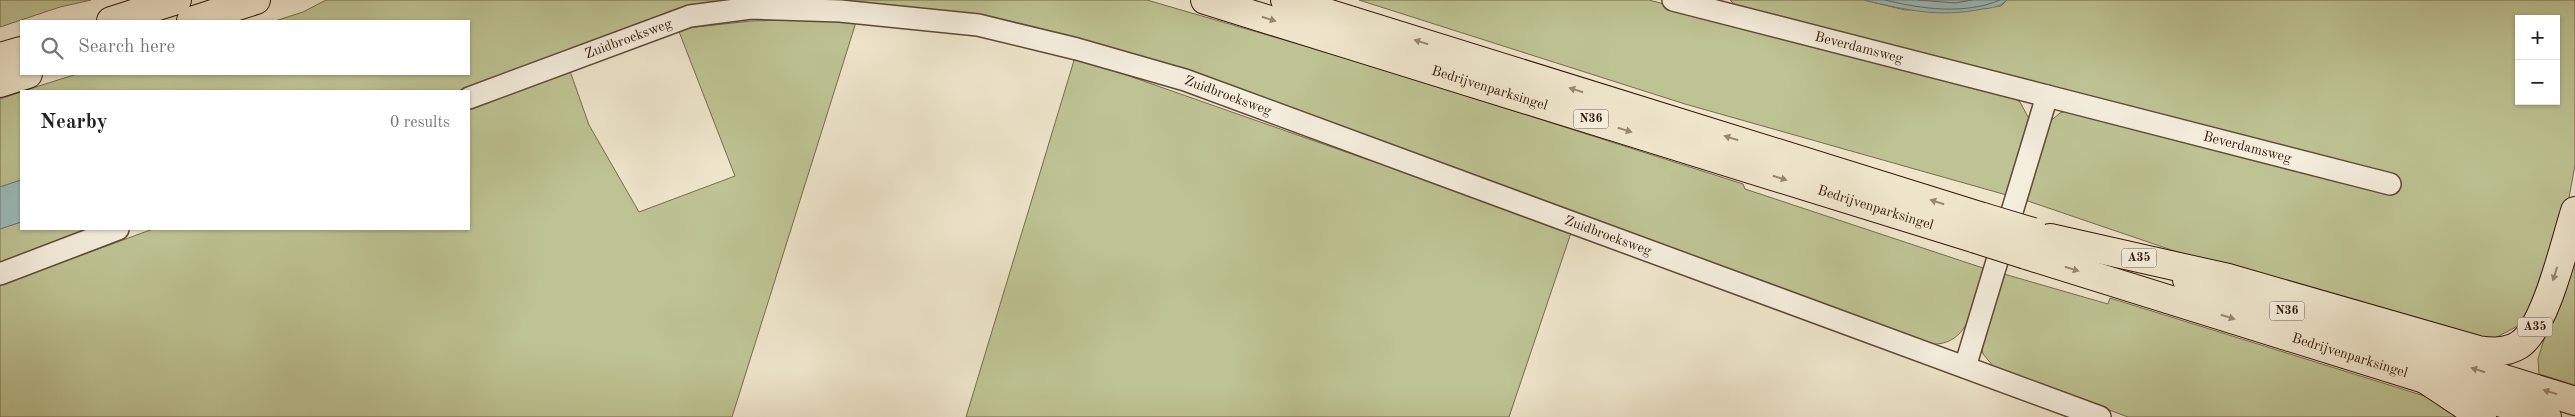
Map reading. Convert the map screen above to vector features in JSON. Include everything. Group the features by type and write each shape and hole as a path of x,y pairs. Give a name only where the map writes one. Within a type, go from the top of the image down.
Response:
{"highway":[{"path":"114,20 177,0"},
{"path":"193,20 256,0"},
{"name":"Bedrijvenparksingel","path":"1206,0 1980,228 2036,241 2575,400"},
{"name":"Bedrijvenparksingel","path":"1285,0 1980,228"},
{"path":"0,57 20,50"},
{"path":"0,83 25,75"},
{"name":"A35","path":"2036,241 2228,278 2478,350 2502,352 2519,345 2534,328 2552,283 2575,211"},
{"name":"Bedrijvenparksingel","path":"2036,241 2422,377 2547,417"},
{"path":"2422,377 2482,417"}],"street":[{"name":"Beverdamsweg","path":"1673,0 2390,184"},
{"name":"Zuidbroeksweg","path":"470,98 690,16 751,8 840,11 978,25 1077,49 1185,80 2100,417"},
{"path":"1965,367 2047,96"},
{"path":"0,274 115,230"}],"green space":[{"path":"0,0 91,0 60,7 0,27"},
{"path":"326,0 1147,0 1370,65 1743,184 1745,189 1983,268 1974,307 1963,330 1954,338 1943,343 1928,344 1144,59 751,1 467,90 26,90 74,75 470,75 470,20 278,20 303,12"},
{"path":"1359,0 1649,0 2012,97 2020,102 2029,119 2010,196 1685,104"},
{"path":"1730,0 1864,0 1905,10 2001,6 2007,0 2575,0 2575,165 2568,203 2542,292 2524,320 2514,328 2495,338 2482,341 2195,258 2022,199 2048,123 2060,113 2073,109 2325,157 1741,10"},
{"path":"857,19 732,417 0,417 0,285 150,230 470,230 470,110 570,71 589,125 639,212 735,176 678,29 751,21"},
{"path":"1075,57 1363,158 1573,227 1509,417 966,417"},
{"path":"20,92 20,180 0,187 0,99"},
{"path":"20,222 20,230 86,230 0,263 0,229"},
{"path":"2575,236 2575,385 2539,374 2538,359"},
{"path":"1997,272 2108,304 2110,298 2447,403 2466,417 2128,417 1994,367 1983,354 1980,339"}],"water":[{"path":"1864,0 2007,0 1992,8 1966,12 1937,13 1908,10"},
{"path":"20,180 20,222 0,229 0,187"}]}
